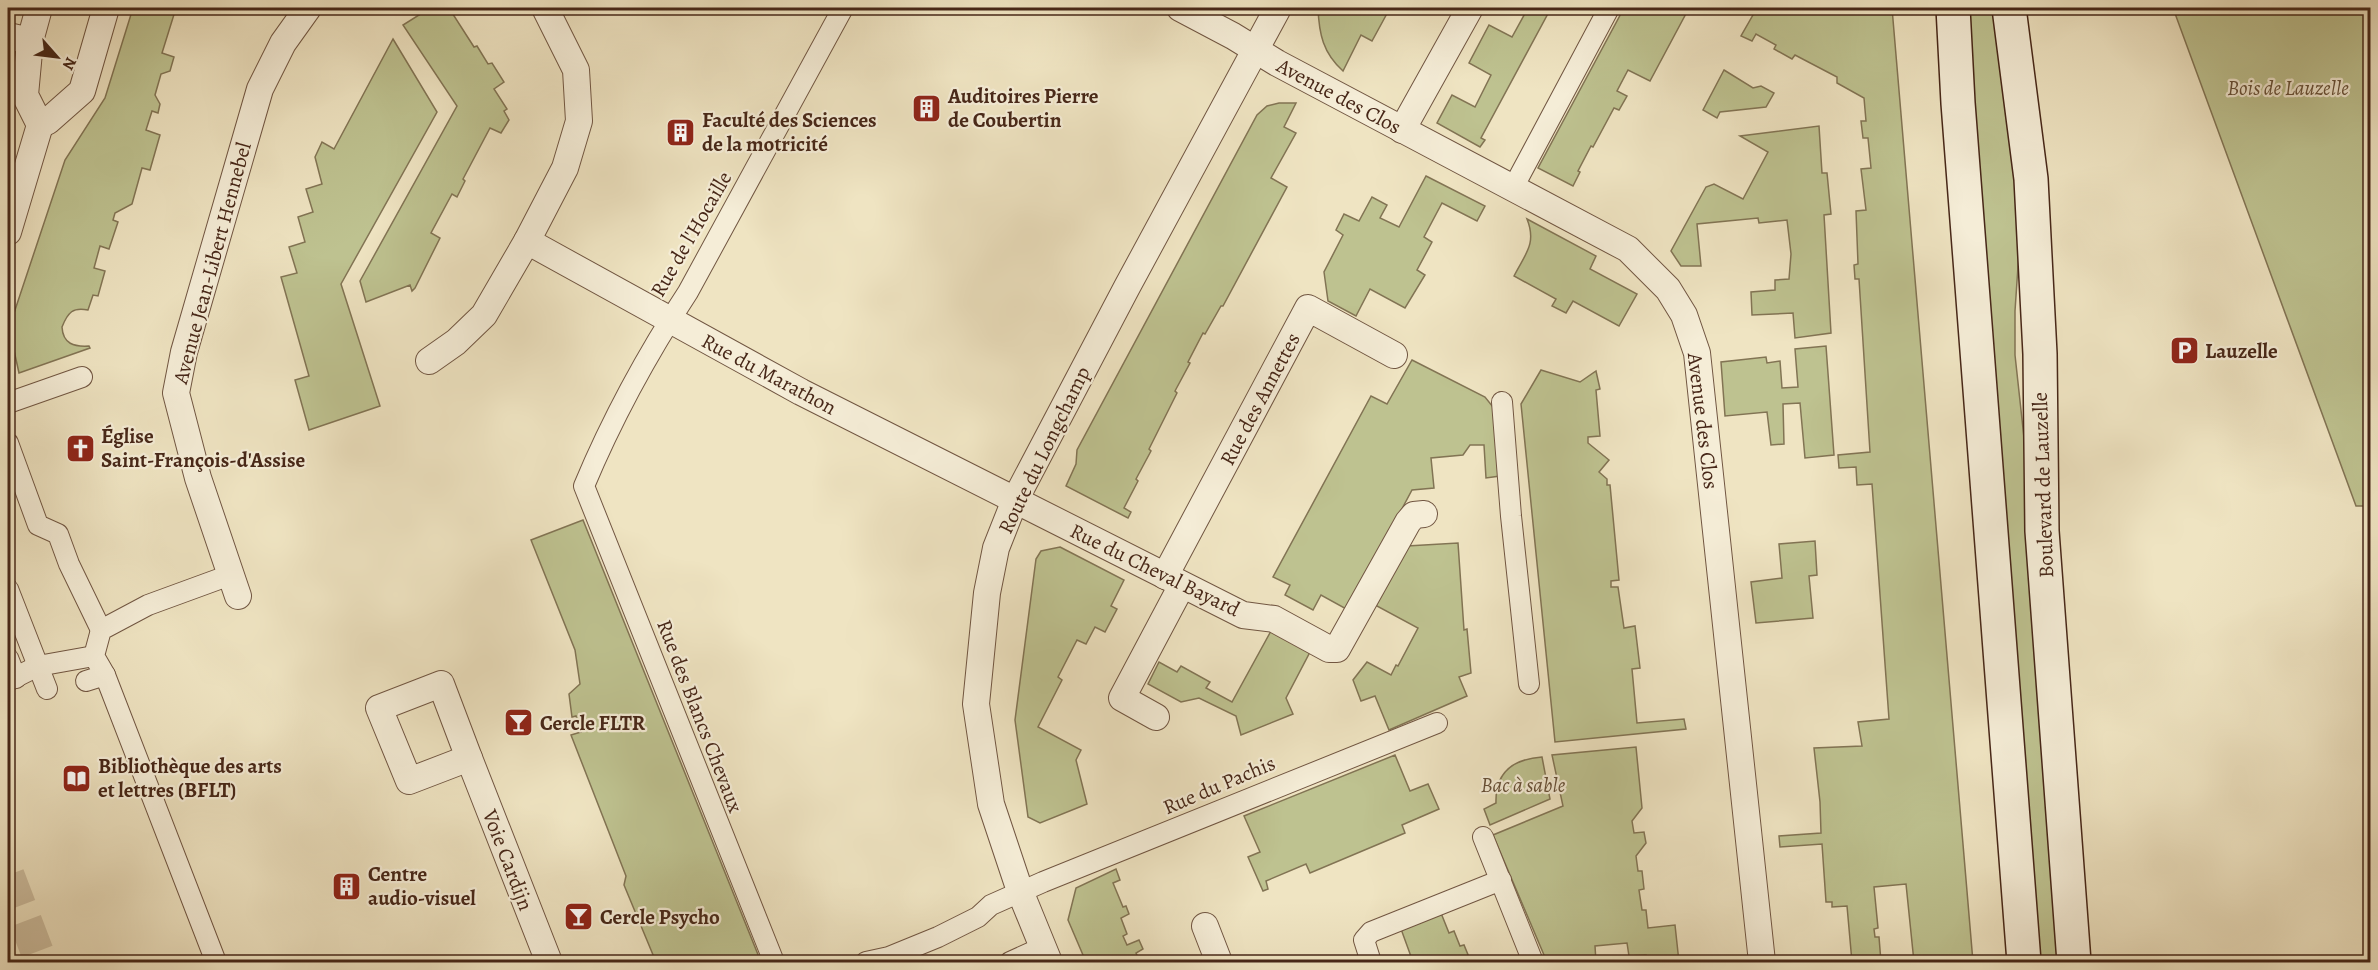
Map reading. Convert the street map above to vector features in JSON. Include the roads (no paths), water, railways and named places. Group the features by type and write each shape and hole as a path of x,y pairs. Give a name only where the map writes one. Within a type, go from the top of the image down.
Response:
{"main road":[{"path":"1953,8 1958,103 2024,963"},
{"name":"Boulevard de Lauzelle","path":"2009,8 2031,179 2040,354 2042,531 2074,963"}],"street":[{"path":"8,232 40,125 25,95 19,38 39,8"},
{"path":"40,125 48,121 82,91 106,8"},
{"name":"Avenue Jean-Libert Hennebel","path":"234,586 198,478 176,393 184,352 261,89 283,43 308,8"},
{"path":"429,361 456,342 484,315 527,241 565,168 579,121 576,70 544,8"},
{"name":"Rue de l'Hocaille","path":"584,486 599,450 843,8"},
{"name":"Avenue des Clos","path":"1180,8 1277,63 1628,249 1668,289 1684,315 1697,353 1762,963"},
{"name":"Route du Longchamp","path":"1046,955 1020,891 991,804 976,704 987,593 996,548 1015,500 1126,287 1278,8"},
{"path":"1402,130 1470,8"},
{"path":"1513,189 1609,8"},
{"name":"Rue du Marathon","path":"527,241 801,392 1015,500"},
{"name":"Rue des Annettes","path":"1156,717 1122,698 1173,580 1308,308 1394,355"},
{"path":"8,403 82,376"},
{"path":"1502,402 1511,516 1529,684"},
{"path":"8,443 38,525 58,534 69,564 101,630 94,656 95,678 216,963"},
{"name":"Rue des Blancs Chevaux","path":"584,486 774,963"},
{"name":"Rue du Cheval Bayard","path":"1015,500 1243,615 1274,619 1329,649 1337,649 1408,522 1414,515 1424,514"},
{"path":"101,630 148,605 234,586"},
{"path":"8,589 22,675"},
{"path":"22,675 94,656"},
{"path":"8,658 22,675 47,690"},
{"name":"Rue du Pachis","path":"866,963 890,960 978,917 990,905 1020,891 1437,723"},
{"name":"Voie Cardijn","path":"469,758 549,963"},
{"path":"1483,837 1533,963"},
{"path":"1371,963 1364,940 1371,932 1501,880"},
{"path":"1204,926 1219,963"},
{"path":"1010,963 1046,955"}],"tunnel":[{"path":"8,875 41,962"}],"place":[{"name":"Auditoires Pierre de Coubertin","path":"927,108"},
{"name":"Faculté des Sciences de la motricité","path":"681,132"},
{"name":"Lauzelle","path":"2184,351"},
{"name":"Église Saint-François-d'Assise","path":"80,448"},
{"name":"Cercle FLTR","path":"519,723"},
{"name":"Bibliothèque des arts et lettres (BFLT)","path":"77,778"},
{"name":"Centre audio-visuel","path":"347,886"},
{"name":"Cercle Psycho","path":"579,917"}],"park label":[{"name":"Bois de Lauzelle","path":"2288,88"},
{"name":"Bac à sable","path":"1523,785"}]}
